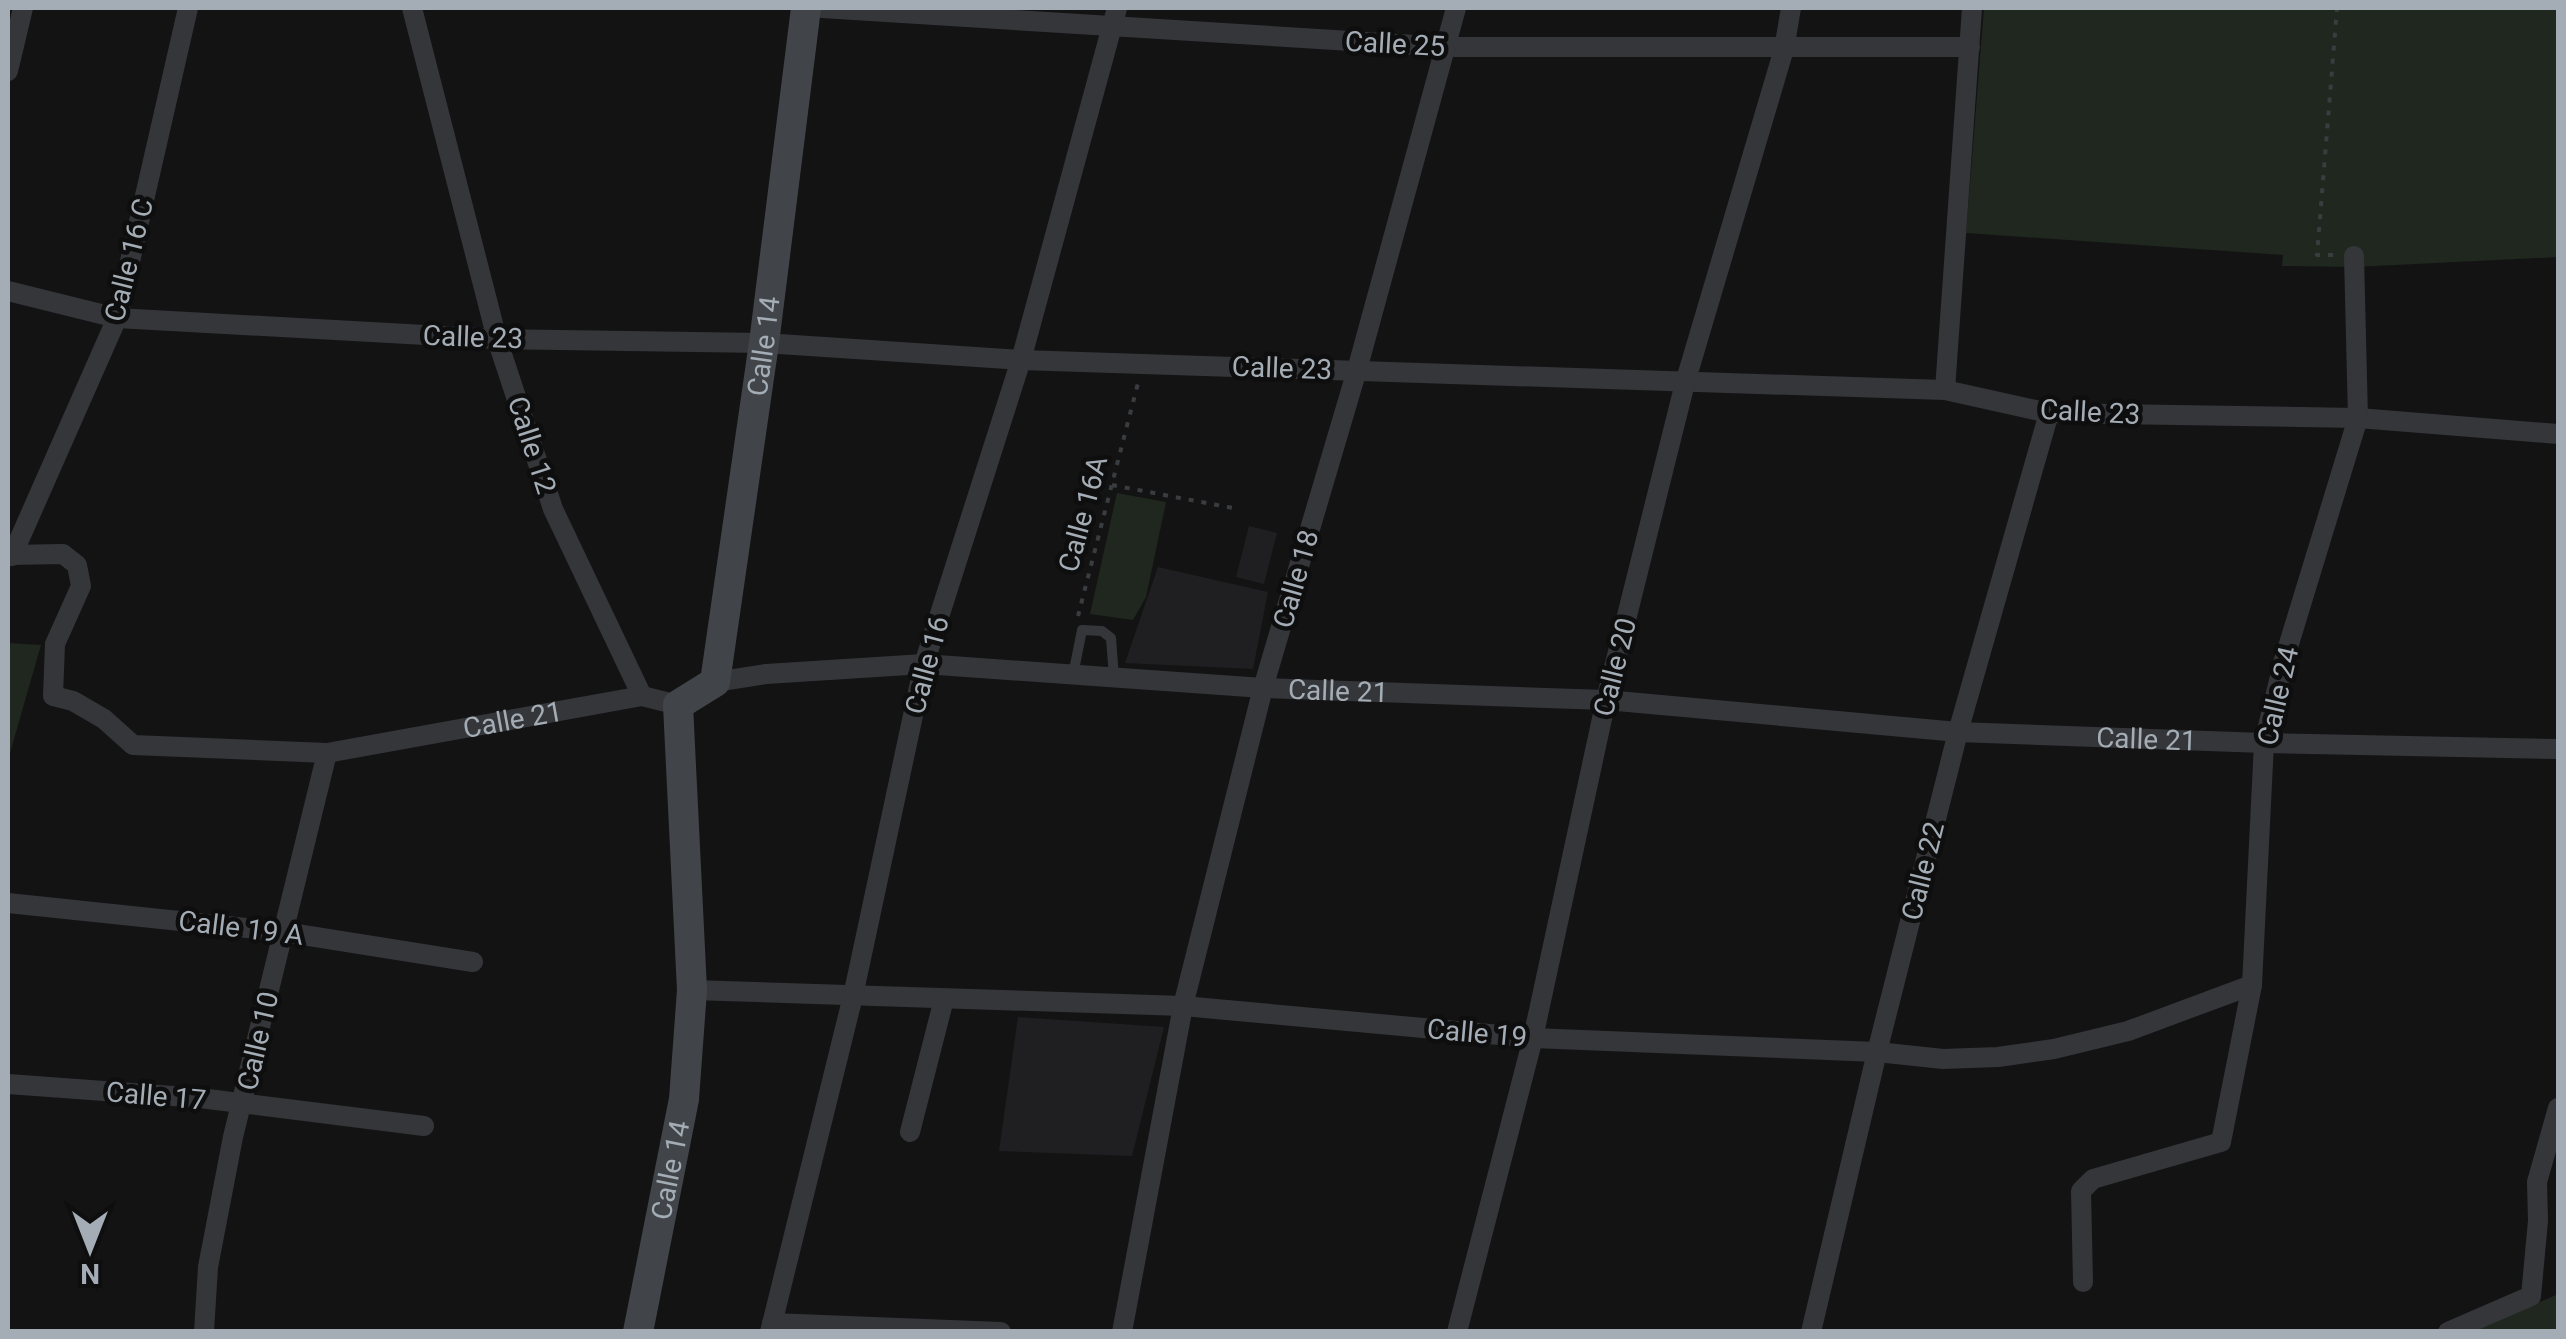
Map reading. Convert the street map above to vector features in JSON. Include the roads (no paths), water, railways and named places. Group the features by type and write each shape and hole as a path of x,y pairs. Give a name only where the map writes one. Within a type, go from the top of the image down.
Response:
{"street":[{"path":"8,70 23,8"},
{"name":"Calle 16 C","path":"10,556 117,318 188,8"},
{"name":"Calle 12","path":"412,8 498,340 554,509 642,696"},
{"name":"Calle 14","path":"715,682 764,343 806,8"},
{"name":"Calle 25","path":"822,8 1114,17 1447,47 1970,47"},
{"name":"Calle 18","path":"1122,1332 1183,1006 1264,688 1357,370 1456,8"},
{"name":"Calle 20","path":"1458,1332 1534,1038 1606,700 1685,383 1784,48 1791,8"},
{"path":"1946,390 1972,8"},
{"name":"Calle 16","path":"771,1327 853,996 924,664 1021,360 1114,17"},
{"name":"Calle 24","path":"2083,1282 2081,1191 2093,1179 2221,1142 2252,985 2264,744 2284,660 2358,418 2354,256"},
{"name":"Calle 23","path":"8,291 117,318 498,340 764,343 1021,360 1946,390 2049,414 2358,418 2558,434"},
{"name":"Calle 22","path":"1811,1332 1958,732 2049,414"},
{"name":"Calle 21","path":"10,556 63,554 78,565 81,586 56,644 53,696 73,701 104,719 133,745 327,752 642,696 678,706 715,682 766,674 924,664 1264,688 1606,700 1958,732 2264,744 2558,749"},
{"name":"Calle 14","path":"638,1332 684,1099 692,990 678,706"},
{"name":"Calle 10","path":"204,1332 208,1267 233,1137 327,752"},
{"name":"Calle 19 A","path":"8,903 284,932 472,962"},
{"name":"Calle 19","path":"692,990 1183,1006 1534,1038 1877,1052 1943,1059 2054,1049 2128,1031 2252,985"},
{"path":"910,1132 944,1000"},
{"name":"Calle 17","path":"8,1084 243,1104 424,1126"},
{"path":"2448,1332 2531,1296 2538,1221 2537,1182 2558,1112"},
{"path":"771,1327 1002,1332"}],"lane":[{"path":"1073,674 1082,630 1094,630 1112,638 1114,677"}]}
